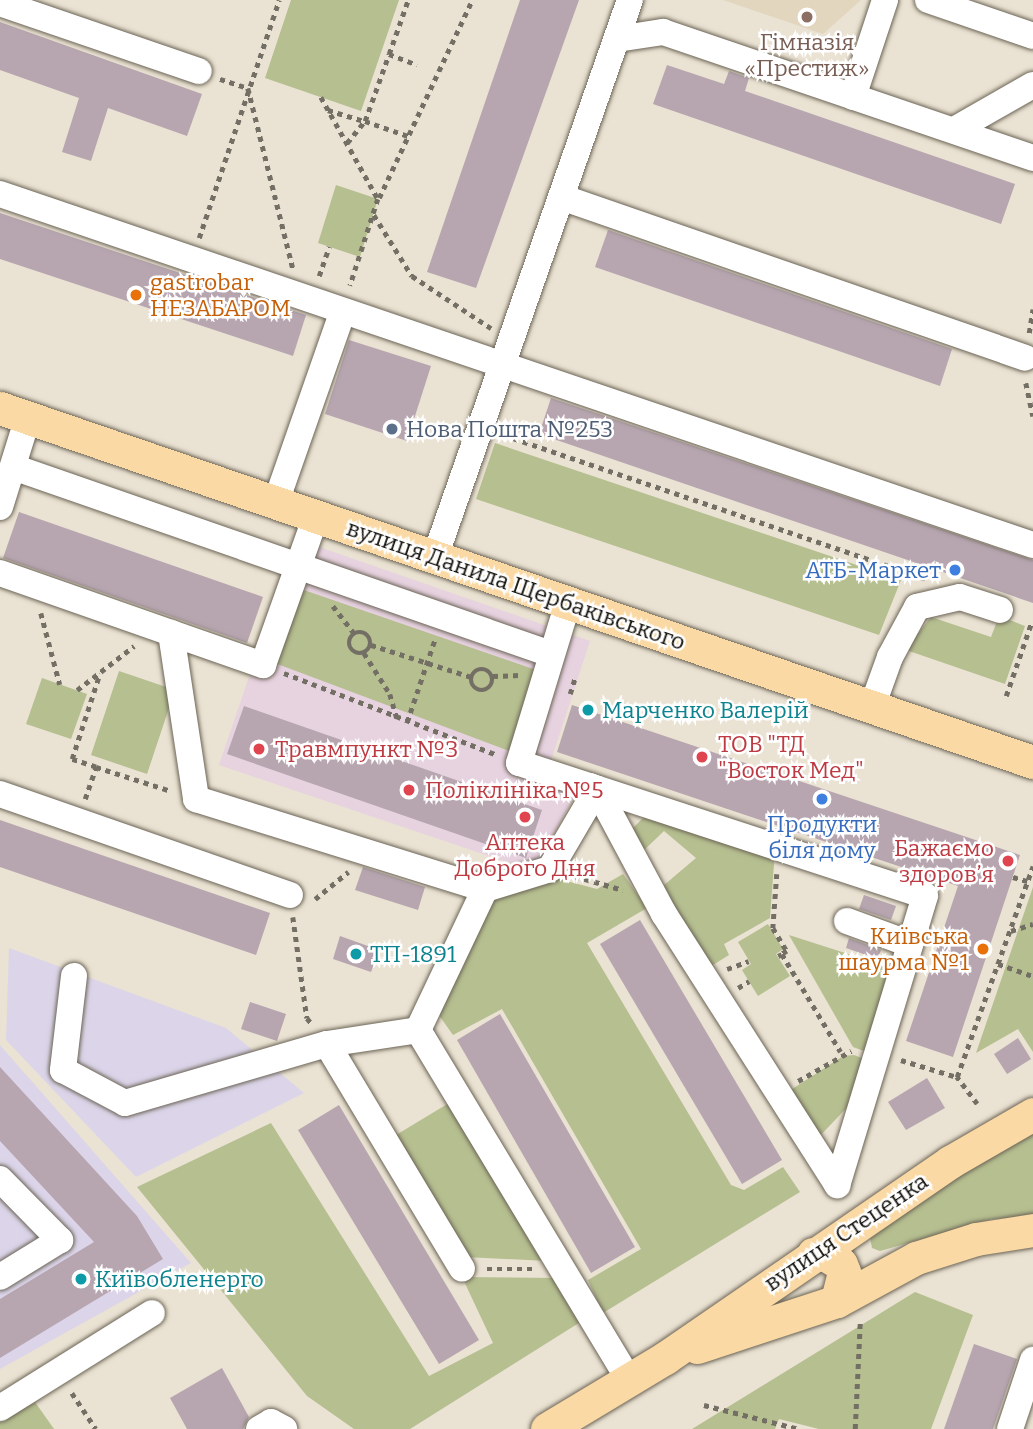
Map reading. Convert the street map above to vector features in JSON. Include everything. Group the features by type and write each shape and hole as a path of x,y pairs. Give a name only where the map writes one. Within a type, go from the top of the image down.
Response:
{"main road":[{"name":"вулиця Данила Щербаківського","path":"14,412 1033,762"},
{"name":"вулиця Стеценка","path":"562,1425 665,1358 950,1161 1033,1114"},
{"name":"вулиця Стеценка","path":"665,1358 848,1307 916,1258 976,1239 1033,1230"},
{"path":"813,1254 826,1255 841,1264 848,1307"}],"lane":[{"path":"435,557 630,0"},
{"path":"853,97 885,0"},
{"path":"928,0 1033,36"},
{"path":"0,3 198,71"},
{"path":"617,39 663,32 1033,158"},
{"path":"954,130 1033,85"},
{"path":"0,194 343,311 506,352 1033,545"},
{"path":"561,197 1025,358"},
{"path":"276,502 343,311"},
{"path":"0,507 13,467 14,412"},
{"path":"13,467 551,654"},
{"path":"0,573 264,665 316,516"},
{"path":"872,707 890,657 917,607 960,597 1000,610"},
{"path":"569,603 519,763 925,897 837,1185 654,899 597,789"},
{"path":"163,631 196,799 485,889 550,869 597,789"},
{"path":"0,794 290,895"},
{"path":"418,1030 485,889"},
{"path":"847,921 910,944"},
{"path":"74,976 62,1070 125,1102 327,1044 418,1030"},
{"path":"418,1030 620,1365"},
{"path":"327,1044 462,1269"},
{"path":"0,1179 60,1240 0,1277"},
{"path":"0,1408 152,1313"},
{"path":"1010,1429 1033,1360"},
{"path":"259,1429 271,1422 284,1429"}],"path":[{"path":"192,260 279,0"},
{"path":"347,144 365,121 408,0"},
{"path":"343,311 378,199 472,0"},
{"path":"389,54 417,65"},
{"path":"198,71 248,88"},
{"path":"248,88 300,296"},
{"path":"321,97 378,199"},
{"path":"327,109 408,136"},
{"path":"373,215 412,276 506,352"},
{"path":"480,427 935,582 960,597"},
{"path":"34,585 60,685"},
{"path":"331,602 354,633 368,635 371,645"},
{"path":"1006,696 1031,633 1032,621"},
{"path":"77,691 163,631"},
{"path":"407,722 437,631"},
{"path":"354,633 349,639 351,649 364,653 390,694 397,719"},
{"path":"371,645 471,677"},
{"path":"364,653 371,645"},
{"path":"486,669 493,684 481,691 474,688 471,677 475,671 486,669"},
{"path":"100,673 72,759 196,799"},
{"path":"295,677 397,719 519,763"},
{"path":"78,820 96,767"},
{"path":"779,849 773,928 787,951 780,955 841,1052"},
{"path":"327,1044 307,1018 290,895 318,900 370,853"},
{"path":"957,1077 1033,866"},
{"path":"550,869 654,899"},
{"path":"1013,877 1027,881"},
{"path":"1010,931 1033,923"},
{"path":"998,964 1033,976"},
{"path":"777,1095 841,1052 853,1051 957,1077 977,1104"},
{"path":"462,1269 563,1269"},
{"path":"848,1307 855,1429"},
{"path":"58,1372 96,1429"},
{"path":"704,1405 799,1429"}],"shaded area":[{"name":"Гімназія «Престиж»","path":"723,0 861,0 823,34"},
{"path":"296,539 590,641 546,776 579,787 534,871 219,765"},
{"path":"9,948 226,1028 304,1093 136,1177 6,1040"},
{"path":"0,1045 191,1263 0,1369"}],"green space":[{"path":"291,0 399,0 361,111 265,78"},
{"path":"336,185 378,199 360,257 318,243"},
{"path":"495,443 901,580 879,635 476,499"},
{"path":"298,588 539,671 515,753 272,662"},
{"path":"999,616 1025,626 1005,684 909,651 909,645 931,617 991,637"},
{"path":"119,671 175,690 147,774 91,755"},
{"path":"42,678 87,694 71,739 26,724"},
{"path":"649,812 775,851 770,918 724,944 729,955 705,970 657,891 696,858 664,831 640,854 628,833"},
{"path":"623,874 647,908 587,943 731,1185 744,1190 783,1167 800,1192 603,1313 588,1280 641,1249 502,1009 453,1035 436,1011 490,899 551,877 597,889"},
{"path":"1033,887 1033,1052 1018,1029 976,1053"},
{"path":"768,924 783,949 776,954 790,976 758,996 742,970 751,964 738,942"},
{"path":"789,935 898,970 872,1054 853,1047"},
{"path":"854,1055 869,1061 858,1096 815,1141 783,1095 843,1056"},
{"path":"449,1103 548,1261 465,1257 396,1135"},
{"path":"271,1123 429,1376 493,1343 462,1277 559,1278 582,1321 410,1429 354,1429 307,1396 137,1187"},
{"path":"1033,1128 1033,1217 992,1219 880,1251 872,1248 869,1232"},
{"path":"915,1292 973,1315 931,1429 819,1429 779,1419 775,1429 692,1429"},
{"path":"35,1402 54,1429 0,1429 0,1419"}],"building":[{"path":"520,0 579,0 476,288 427,272"},
{"path":"0,22 202,94 187,136 108,108 91,161 62,152 79,98 0,70"},
{"path":"667,65 724,84 729,71 749,78 745,91 1015,184 1001,224 653,104"},
{"path":"0,213 306,315 293,356 0,259"},
{"path":"608,230 952,349 940,386 595,267"},
{"path":"349,340 431,366 407,441 325,414"},
{"path":"551,398 1033,560 1033,603 539,434"},
{"path":"19,512 263,597 247,643 3,558"},
{"path":"572,705 1020,855 953,1057 906,1041 958,886 557,752"},
{"name":"Поліклініка №5","path":"244,706 542,810 526,858 227,754"},
{"path":"0,820 270,913 256,955 0,867"},
{"path":"363,867 425,887 418,910 355,890"},
{"path":"864,895 896,906 891,920 859,909"},
{"path":"640,920 782,1160 742,1184 600,944"},
{"name":"ТП-1891","path":"340,936 379,950 371,972 333,959"},
{"path":"849,938 881,950 878,959 846,948"},
{"path":"250,1002 286,1014 277,1041 241,1029"},
{"path":"500,1014 635,1247 591,1273 457,1040"},
{"path":"1018,1038 1031,1059 1007,1074 994,1054"},
{"path":"0,1067 137,1216 163,1259 0,1358 0,1299 94,1242 0,1141"},
{"path":"927,1078 945,1108 906,1130 888,1102"},
{"path":"339,1105 479,1340 439,1364 298,1130"},
{"path":"974,1344 1017,1359 993,1429 944,1429"},
{"path":"222,1368 249,1417 243,1429 187,1429 170,1398"}],"place":[{"name":"Гімназія «Престиж»","path":"807,17"},
{"name":"gastrobar НЕЗАБАРОМ","path":"136,295"},
{"name":"Нова Пошта №253","path":"392,429"},
{"name":"АТБ-Маркет","path":"955,570"},
{"name":"Марченко Валерій","path":"588,710"},
{"name":"Травмпункт №3","path":"259,749"},
{"name":"ТОВ \"ТД \"Восток Мед\"","path":"702,757"},
{"name":"Поліклініка №5","path":"409,790"},
{"name":"Продукти біля дому","path":"822,799"},
{"name":"Аптека Доброго Дня","path":"525,817"},
{"name":"Бажаємо здоровʼя","path":"1008,861"},
{"name":"Київська шаурма №1","path":"983,949"},
{"name":"ТП-1891","path":"356,954"},
{"name":"Київобленерго","path":"81,1279"}]}
